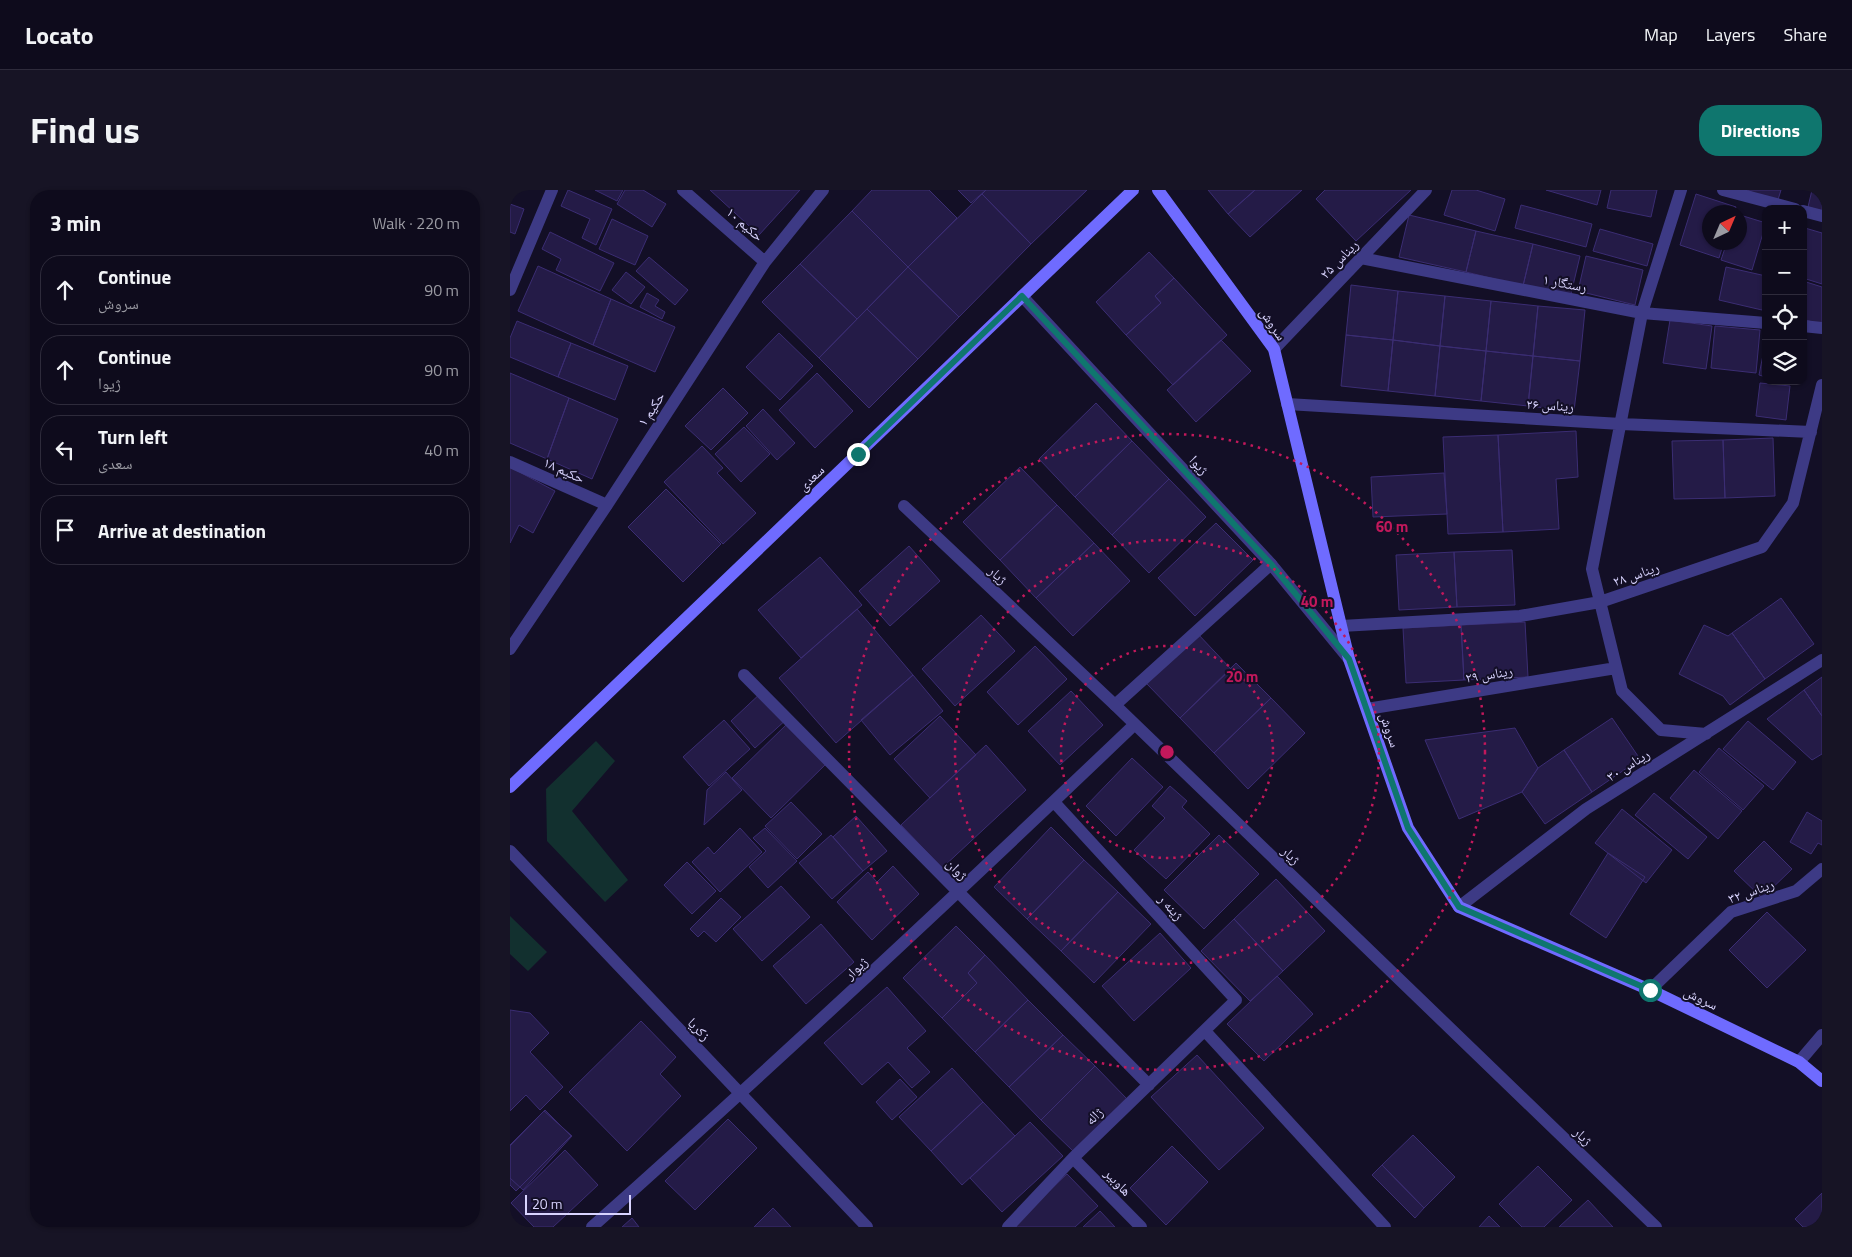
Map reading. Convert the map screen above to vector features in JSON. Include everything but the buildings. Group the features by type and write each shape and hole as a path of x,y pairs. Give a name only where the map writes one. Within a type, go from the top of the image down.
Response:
{"street":[{"path":"510,290 552,190"},
{"name":"حکیم ۱۰","path":"683,190 766,262"},
{"name":"حکیم ۱","path":"510,649 766,262 823,190"},
{"name":"سعدی","path":"510,787 1132,190"},
{"name":"سروش","path":"1158,190 1274,350 1349,659 1408,828 1459,907 1650,990 1799,1062 1822,1080"},
{"name":"ریناس ۲۵","path":"1274,350 1426,190"},
{"path":"1681,190 1642,313 1592,569 1622,691 1661,730 1706,734"},
{"path":"1723,190 1781,205"},
{"path":"1807,212 1822,216"},
{"name":"رستگار ۱","path":"1361,258 1642,313 1762,323"},
{"name":"ژیوا","path":"1022,296 1271,564 1349,659"},
{"path":"1807,326 1822,328"},
{"name":"ریناس ۲۸","path":"1341,626 1520,616 1600,602 1762,547 1793,503 1822,385"},
{"name":"ریناس ۲۶","path":"1287,404 1621,424 1811,432"},
{"name":"حکیم ۱۸","path":"510,462 607,505"},
{"name":"ژیار","path":"904,506 1115,705 1652,1226"},
{"path":"1115,705 1271,564"},
{"name":"ریناس ۳۰","path":"1459,907 1586,809 1822,660"},
{"name":"ریناس ۲۹","path":"1366,709 1616,668"},
{"name":"ژوان","path":"744,675 1149,1085"},
{"name":"ژیوار","path":"592,1227 959,893 1134,725"},
{"name":"ژینه ر","path":"1054,802 1236,1000 1205,1031"},
{"name":"زکریا","path":"510,851 867,1227"},
{"name":"ریناس ۳۲","path":"1650,990 1731,912 1796,892 1822,869"},
{"path":"1205,1031 1385,1227"},
{"name":"ژاله","path":"1008,1227 1073,1158 1205,1031"},
{"path":"1799,1062 1822,1035"},
{"name":"هاوبیر","path":"1073,1158 1141,1227"}],"green space":[{"path":"596,741 615,761 572,811 628,880 605,902 547,841 546,789"},
{"path":"510,916 547,952 528,971 510,954"}],"route":[{"path":"858,454 1022,296 1271,564 1349,659 1408,828 1459,907 1650,990"}]}
